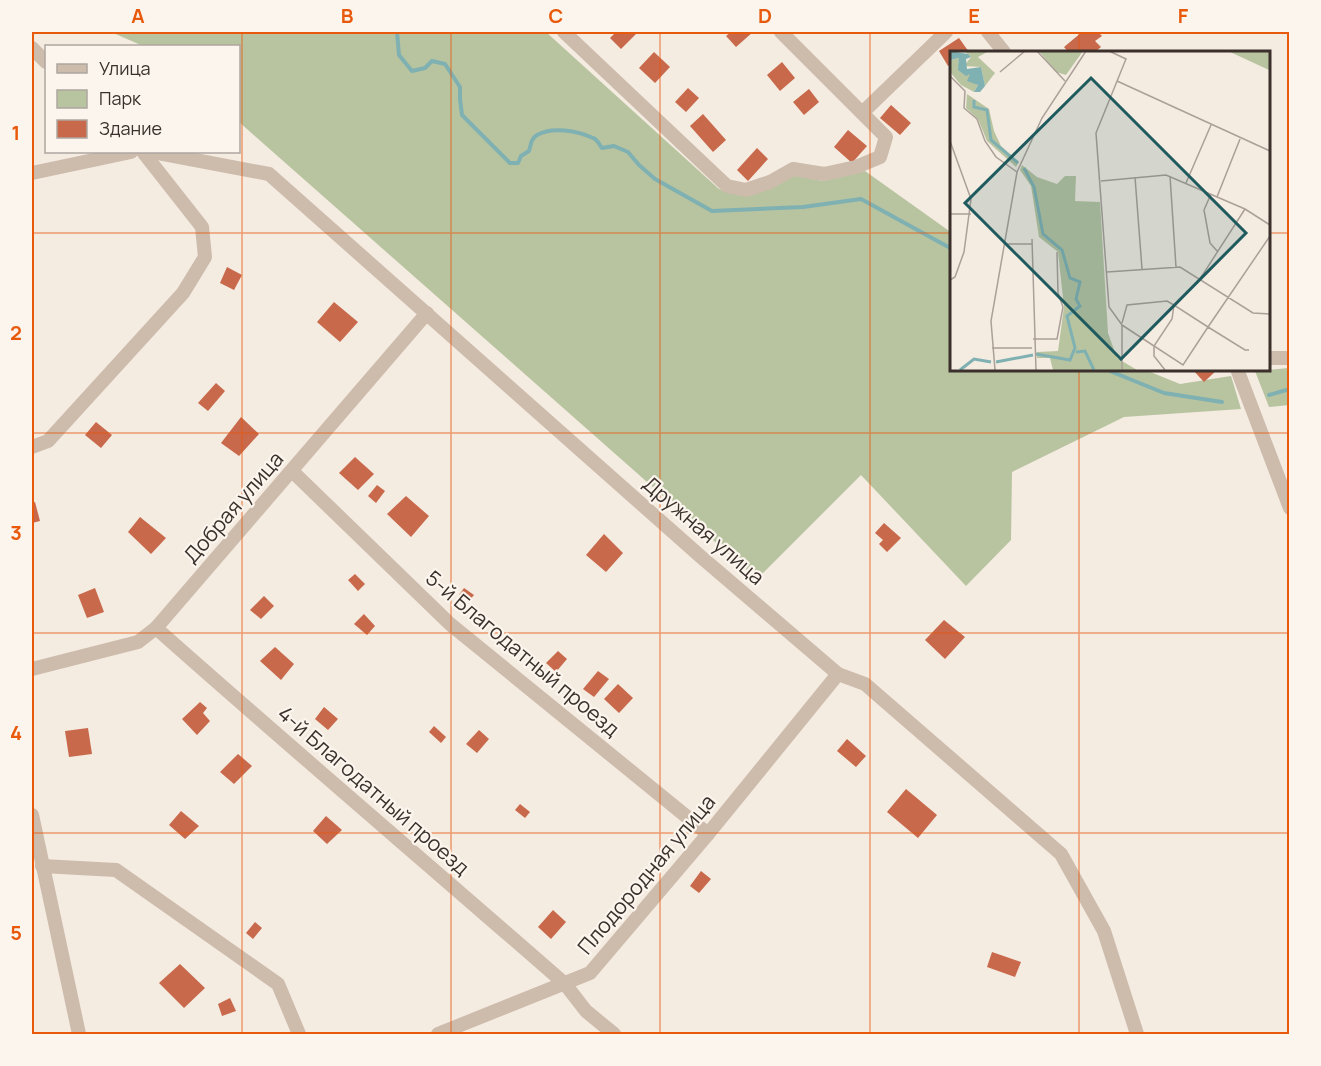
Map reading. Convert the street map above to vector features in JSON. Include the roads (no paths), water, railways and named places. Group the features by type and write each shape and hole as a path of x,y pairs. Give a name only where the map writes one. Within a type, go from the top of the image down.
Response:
{"street":[{"path":"564,32 727,186 746,190 770,182 793,169 824,174 880,157 886,137 781,32"},
{"path":"862,113 946,32"},
{"path":"988,32 1003,51"},
{"path":"32,48 45,61"},
{"path":"32,173 125,153"},
{"path":"32,447 48,441 183,293 205,257 202,227 144,153"},
{"name":"Дружная улица","path":"158,153 269,174 700,556 838,674 865,684 1061,854 1104,931 1137,1035"},
{"name":"Добрая улица","path":"32,669 138,642 156,628 427,313"},
{"path":"1270,358 1290,358"},
{"path":"1237,370 1290,508"},
{"name":"5-й Благодатный проезд","path":"292,471 450,624 708,834"},
{"name":"4-й Благодатный проезд","path":"156,628 565,984 586,1011 614,1035"},
{"name":"Плодородная улица","path":"438,1035 470,1028 590,973 708,834 838,674"},
{"path":"32,815 80,1035"},
{"path":"42,866 116,870 278,984 299,1035"}],"waterway":[{"path":"397,32 399,55 412,71 425,68 432,61 445,64 460,87 462,115 510,163 518,163 521,156 529,151 532,140 543,132 557,130 573,132 587,135 597,141 602,148 614,146 628,152 655,179 712,211 803,207 861,199 950,248"},
{"path":"1107,370 1164,393 1222,402"},
{"path":"1269,395 1290,389"}]}
